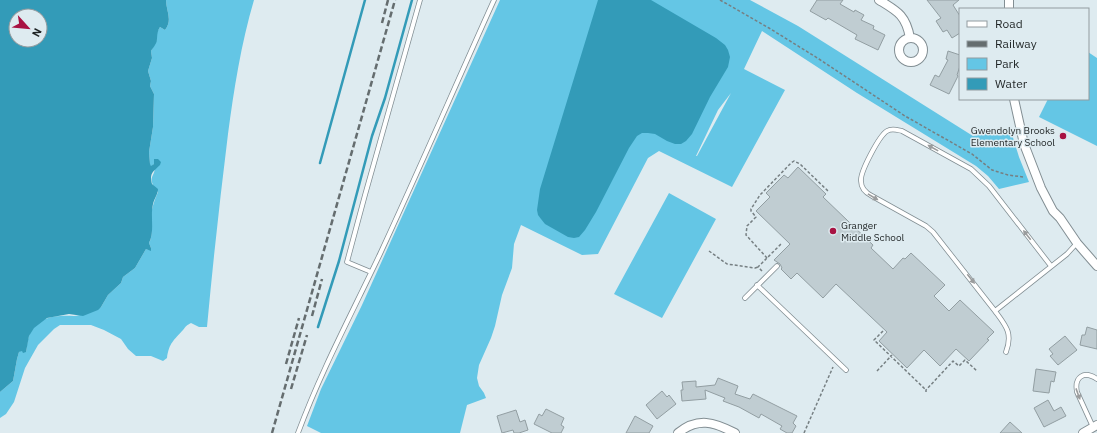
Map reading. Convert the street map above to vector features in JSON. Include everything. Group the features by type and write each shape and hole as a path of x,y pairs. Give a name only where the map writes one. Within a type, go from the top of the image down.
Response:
{"street":[{"path":"879,0 903,16 910,38"},
{"path":"1014,100 1024,144 1035,176 1053,211 1060,218 1077,243 1097,266"},
{"path":"678,433 689,426 706,422 724,427 735,433"},
{"path":"1083,433 1096,428"}],"lane":[{"path":"371,272 347,262 420,0"},
{"path":"298,433 318,384 371,272 494,0"},
{"path":"1006,352 1009,338 1007,326 933,232 926,226 873,197 864,190 861,182 861,176 883,134 890,130 902,131 978,175 990,186 1051,266"},
{"path":"995,310 1067,254 1077,243"},
{"path":"745,298 777,266"},
{"path":"758,286 846,370"},
{"path":"1096,428 1076,388 1079,378 1082,375 1092,375 1097,379"}],"path":[{"path":"720,0 819,59 905,116 972,154 992,170 1008,175 1023,177"},
{"path":"766,258 746,235 747,226 756,217 751,211 760,195 794,161 800,164 828,191"},
{"path":"709,251 727,264 755,268 758,267 782,243"},
{"path":"758,267 763,272"},
{"path":"883,331 874,340 926,391 953,361 959,366 965,360 977,371"},
{"path":"877,371 891,356"},
{"path":"804,433 834,366"}],"green space":[{"path":"166,0 254,0 235,83 230,117 219,206 207,327 199,327 191,323 188,325 172,342 167,358 163,361 151,356 136,356 128,349 121,339 91,325 60,325 38,345 25,368 14,402 6,414 0,418 0,392 13,381 19,352 22,350 26,352 27,342 32,329 37,324 48,318 77,316 101,307 108,295 121,283 123,277 135,268 146,249 151,250 149,243 151,235 151,220 154,202 158,192 152,182 155,168 154,164 151,167 150,165 149,152 153,127 154,94 150,86 151,81 148,71 152,58 151,51 157,39 156,34 160,27 165,30 169,23"},
{"path":"500,0 750,0 798,26 973,136 1010,128 1029,182 999,189 988,176 976,166 857,93 762,31 744,69 785,90 732,187 659,151 648,158 598,254 582,255 521,225 514,244 512,268 502,295 495,326 479,365 477,378 479,386 486,398 467,405 460,433 321,433 307,426 321,389 362,305","holes":["731,93 697,156 718,110"]},
{"path":"1089,53 1097,58 1097,146 1039,117 1048,100 1089,100"},
{"path":"669,193 716,219 662,318 614,294"}],"water":[{"path":"0,0 166,0 169,23 165,30 160,27 157,41 151,51 152,58 148,71 151,81 150,86 154,94 153,127 149,152 150,164 151,166 154,164 154,159 158,159 161,162 152,173 151,177 152,184 158,189 152,209 152,234 149,243 151,251 146,249 135,268 123,277 121,283 108,295 98,310 83,316 69,314 47,318 34,328 29,336 26,352 19,352 13,381 0,392"},
{"path":"598,0 651,0 716,38 725,45 730,57 728,67 710,97 692,134 686,141 681,144 675,144 655,134 648,133 642,133 637,136 585,230 579,237 574,238 568,237 545,224 538,215 537,210 540,189"}],"building":[{"path":"817,0 843,0 840,4 854,12 855,10 864,15 861,20 874,26 873,29 885,35 878,50 855,39 857,35 828,18 826,20 810,11"},
{"path":"927,0 959,0 953,5 959,14 959,34 952,38 947,30 943,32 936,21 941,18"},
{"path":"948,51 959,55 958,76 949,94 930,85 935,75 939,77 948,60 946,59"},
{"path":"798,167 826,194 823,197 873,245 871,248 893,269 903,258 905,259 911,253 945,285 934,296 949,311 960,300 994,332 987,339 989,340 969,361 956,349 940,366 924,350 907,368 879,341 887,332 836,284 823,298 797,273 791,279 781,269 780,264 774,260 790,244 756,211 770,197 766,193 784,175 788,178"},
{"path":"1087,327 1097,330 1097,349 1080,345 1082,335 1085,335"},
{"path":"1065,336 1077,350 1058,365 1050,356 1053,354 1049,349"},
{"path":"1036,369 1056,372 1054,382 1051,381 1049,393 1033,391"},
{"path":"718,378 738,386 735,394 750,399 753,394 797,416 793,423 796,426 792,433 787,433 780,429 782,426 761,414 759,418 739,407 723,401 725,398 705,390 706,399 682,401 682,382 696,381 696,387 715,385"},
{"path":"662,391 667,397 669,395 676,404 657,419 646,405"},
{"path":"1048,400 1054,411 1061,407 1066,416 1044,427 1034,408"},
{"path":"546,409 564,418 561,425 564,427 561,433 552,433 534,424 539,414 542,416"},
{"path":"516,410 520,422 525,420 528,430 519,433 514,433 513,430 502,433 497,416"},
{"path":"635,416 653,426 649,433 626,433"},
{"path":"1010,422 1022,433 1000,433"}],"waterway":[{"path":"320,163 365,0"},
{"path":"318,327 339,261 372,136 385,98 412,0"}],"railway":[{"path":"382,23 388,0"},
{"path":"272,433 395,0"},
{"path":"312,316 322,279"},
{"path":"286,364 299,318"},
{"path":"291,389 307,335"}],"place":[{"name":"Gwendolyn Brooks Elementary School","path":"1063,136"},
{"name":"Granger Middle School","path":"833,231"}]}
